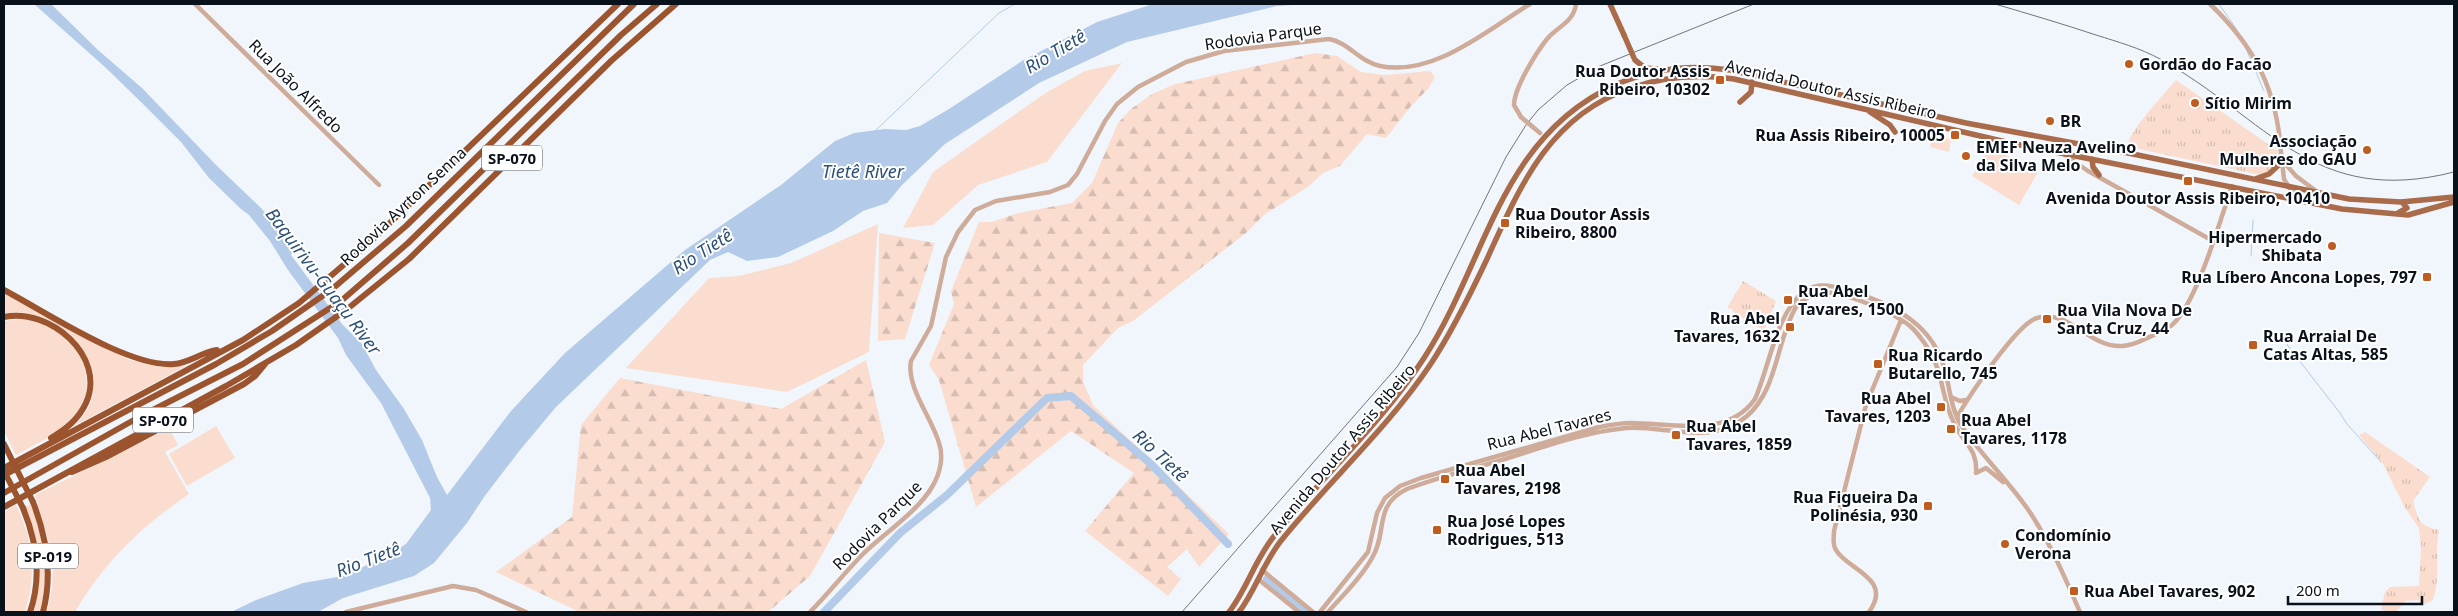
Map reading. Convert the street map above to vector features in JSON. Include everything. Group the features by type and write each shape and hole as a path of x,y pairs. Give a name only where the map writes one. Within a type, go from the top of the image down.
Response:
{"highway":[{"path":"4,469 243,340 299,302 368,244 618,4"},
{"name":"Rodovia Ayrton Senna","path":"4,476 216,364 272,331 331,290 376,254 410,222 634,4"},
{"name":"Rodovia Ayrton Senna","path":"4,493 141,416 243,364 340,301 408,243 621,35 657,4"},
{"name":"SP-070","path":"4,506 266,363 346,310 409,259 617,56 676,4"},
{"path":"4,290 102,343 143,361 173,364 194,359 214,350 223,350"},
{"path":"4,316 27,316 45,322 59,330 80,352 90,376 87,401 74,422 33,452"},
{"name":"SP-019","path":"4,444 33,502 47,548 48,581 43,612"},
{"name":"SP-019","path":"4,469 23,508 32,532 37,567 36,585 30,612"}],"main road":[{"path":"1610,4 1634,59 1640,85"},
{"path":"1634,59 1646,68 1667,70"},
{"name":"Avenida Doutor Assis Ribeiro","path":"1229,611 1254,566 1276,533 1404,386 1425,356 1442,328 1512,182 1542,135 1586,100 1638,76 1667,70 1713,68 1958,121 2128,152 2288,187 2375,202 2402,202 2454,196"},
{"name":"Avenida Doutor Assis Ribeiro","path":"1239,612 1280,542 1403,401 1430,365 1486,262 1515,199 1545,148 1569,124 1599,102 1640,85 1662,79 1693,75 1720,77 2062,153 2296,199 2383,214 2398,216 2414,214 2454,202"},
{"path":"1740,102 1751,92 1752,75"},
{"path":"1866,110 1890,125 1895,132"},
{"path":"2253,179 2269,174 2281,158"},
{"path":"2092,159 2093,167 2099,175"},
{"path":"2222,173 2230,179 2232,186"},
{"path":"1512,182 1515,199"},
{"path":"2383,214 2405,211 2407,206 2402,202"},
{"path":"1254,566 1262,570"}],"street":[{"name":"Rua João Alfredo","path":"195,4 379,185"},
{"name":"Rodovia Parque","path":"810,612 856,561 917,506 936,480 941,462 940,443 914,384 910,368 911,361 932,326 946,257 958,232 975,210 996,201 1050,192 1068,185 1077,174 1105,121 1118,104 1138,87 1186,62 1224,51 1329,39 1341,43 1372,63 1401,67 1431,60 1451,52 1530,4"},
{"path":"1542,135 1521,117 1514,105 1518,88 1547,39 1571,17 1576,4"},
{"path":"2210,4 2242,36 2258,64 2275,107 2281,158 2288,187 2296,199"},
{"path":"2062,153 2213,241"},
{"name":"Avenida Doutor Assis Ribeiro","path":"2281,158 2296,176 2317,192"},
{"path":"1954,423 1966,400 2019,330 2036,318 2055,317 2106,344 2124,347 2132,346 2167,328 2177,320 2197,282 2232,186"},
{"name":"Rua Abel Tavares","path":"1320,612 1368,552 1381,503 1394,489 1406,483 1599,427 1628,423 1705,426 1724,422 1739,414 1751,404 1758,392 1788,308 1799,296 1816,286 1837,287 1897,309 1913,320 1930,339 1939,353 1957,417 2033,516 2080,612"},
{"name":"Rua Abel Tavares","path":"1328,612 1370,562 1377,548 1386,508 1392,499 1402,492 1552,444 1596,433 1640,428 1704,434 1733,426 1746,417 1760,402 1793,312 1800,303 1812,294 1826,292 1841,294 1901,320 1918,335 1933,357 1946,404 1954,423 1975,454 1976,473 1986,468 2010,488"},
{"path":"1869,612 1874,602 1875,594 1873,587 1864,573 1836,551 1834,531 1866,405 1901,320"},
{"path":"1951,397 1960,401 1966,400"},
{"path":"1262,570 1313,612"},
{"path":"1258,579 1299,612"},
{"path":"346,612 453,586 476,590 526,612"}],"green space":[{"path":"1315,53 1337,56 1361,72 1385,75 1430,71 1435,77 1428,89 1411,106 1386,138 1367,134 1340,166 1323,173 1309,186 1264,215 1246,233 1133,321 1118,328 1083,365 1083,382 1093,405 1229,534 1199,567 1187,549 1167,567 1181,579 1168,596 1085,531 1134,473 1071,431 976,507 939,380 929,365 954,304 951,291 979,222 991,222 1018,213 1072,203 1092,183 1118,123 1131,109 1152,94 1175,84"},
{"path":"1122,63 1047,162 978,185 933,225 903,228 933,172 1047,92 1085,71"},
{"name":"Sítio Mirim","path":"2176,80 2278,151 2273,171 2260,175 2134,148 2128,144 2141,121"},
{"path":"1932,135 1951,139 1949,152 1930,147"},
{"path":"1990,147 2038,172 2019,205 1972,176"},
{"path":"878,224 869,352 787,392 626,368 709,278 739,276 791,263"},
{"path":"879,233 935,243 905,339 878,341"},
{"path":"1743,281 1776,301 1764,331 1734,313 1732,309 1727,308"},
{"path":"4,292 130,360 161,367 186,366 74,426 89,407 94,386 91,366 81,347 66,331 48,320 26,313 4,314"},
{"path":"23,319 52,328 70,342 83,362 87,385 81,408 68,424 16,455 4,431 4,321"},
{"path":"866,360 885,442 810,576 768,612 579,612 496,572 572,517 581,425 620,378 781,409"},
{"path":"216,426 235,458 187,486 169,454"},
{"path":"169,428 178,445 165,452 189,494 155,519 125,546 98,577 75,612 47,612 51,595 51,552 35,495"},
{"path":"2365,432 2430,477 2413,501 2420,521 2427,526 2439,530 2437,583 2433,600 2421,606 2418,600 2405,601 2396,612 2381,610 2385,592 2390,587 2419,586 2421,546 2419,528 2405,508 2383,464 2359,435"},
{"path":"31,504 36,517 44,557 45,584 40,612 33,612 38,586 39,559 34,533 25,507"},
{"path":"16,505 22,518 29,544 32,571 31,585 25,612 4,612 4,512"}],"water":[{"name":"Tietê River","path":"34,4 51,4 98,50 142,88 217,166 261,208 295,247 291,255 342,324 362,344 376,370 404,409 422,440 437,477 447,495 511,411 565,353 685,250 781,185 835,141 854,133 885,129 906,130 920,126 1022,61 1097,22 1153,4 1307,4 1277,6 1127,42 1039,83 945,144 902,185 887,203 863,211 833,231 778,257 747,261 728,252 710,260 556,407 520,450 484,497 467,523 434,563 414,576 343,598 318,612 231,612 256,600 303,583 343,576 389,555 406,544 431,510 430,498 381,403 346,355 338,338 288,270 270,241 249,215 209,178 181,142 105,67"}],"waterway":[{"path":"875,131 999,13 1015,4"},
{"path":"2219,4 2237,30"},
{"path":"2247,51 2264,91"},
{"path":"2265,159 2274,165"},
{"path":"2251,256 2253,220"},
{"path":"2281,332 2288,346 2347,424 2381,462"},
{"name":"Rio Tietê","path":"824,612 900,533 947,495 1047,398 1071,396 1151,464 1228,544"},
{"name":"Rio Tietê","path":"1267,579 1307,612"}],"railway":[{"path":"1182,612 1397,367 1419,333 1506,157 1538,110 1567,85 1600,66 1754,4"},
{"path":"1995,4 2137,48 2152,55 2198,83 2295,152 2327,168 2364,178 2405,180 2454,172"}],"place":[{"name":"Gordão do Facão","path":"2129,64"},
{"name":"Rua Doutor Assis Ribeiro, 10302","path":"1720,80"},
{"name":"Sítio Mirim","path":"2195,103"},
{"name":"BR","path":"2050,121"},
{"name":"Rua Assis Ribeiro, 10005","path":"1955,135"},
{"name":"Associação Mulheres do GAU","path":"2367,150"},
{"name":"EMEF Neuza Avelino da Silva Melo","path":"1966,156"},
{"name":"Avenida Doutor Assis Ribeiro, 10410","path":"2188,181"},
{"name":"Rua Doutor Assis Ribeiro, 8800","path":"1505,223"},
{"name":"Hipermercado Shibata","path":"2332,246"},
{"name":"Rua Líbero Ancona Lopes, 797","path":"2427,277"},
{"name":"Rua Abel Tavares, 1500","path":"1788,300"},
{"name":"Rua Vila Nova De Santa Cruz, 44","path":"2047,319"},
{"name":"Rua Abel Tavares, 1632","path":"1790,327"},
{"name":"Rua Arraial De Catas Altas, 585","path":"2253,345"},
{"name":"Rua Ricardo Butarello, 745","path":"1878,364"},
{"name":"Rua Abel Tavares, 1203","path":"1941,407"},
{"name":"Rua Abel Tavares, 1178","path":"1951,429"},
{"name":"Rua Abel Tavares, 1859","path":"1676,435"},
{"name":"Rua Abel Tavares, 2198","path":"1445,479"},
{"name":"Rua Figueira Da Polinésia, 930","path":"1928,506"},
{"name":"Rua José Lopes Rodrigues, 513","path":"1437,530"},
{"name":"Condomínio Verona","path":"2005,544"},
{"name":"Rua Abel Tavares, 902","path":"2074,591"}],"water label":[{"name":"Baquirivu-Guaçu River","path":"324,281"}]}
